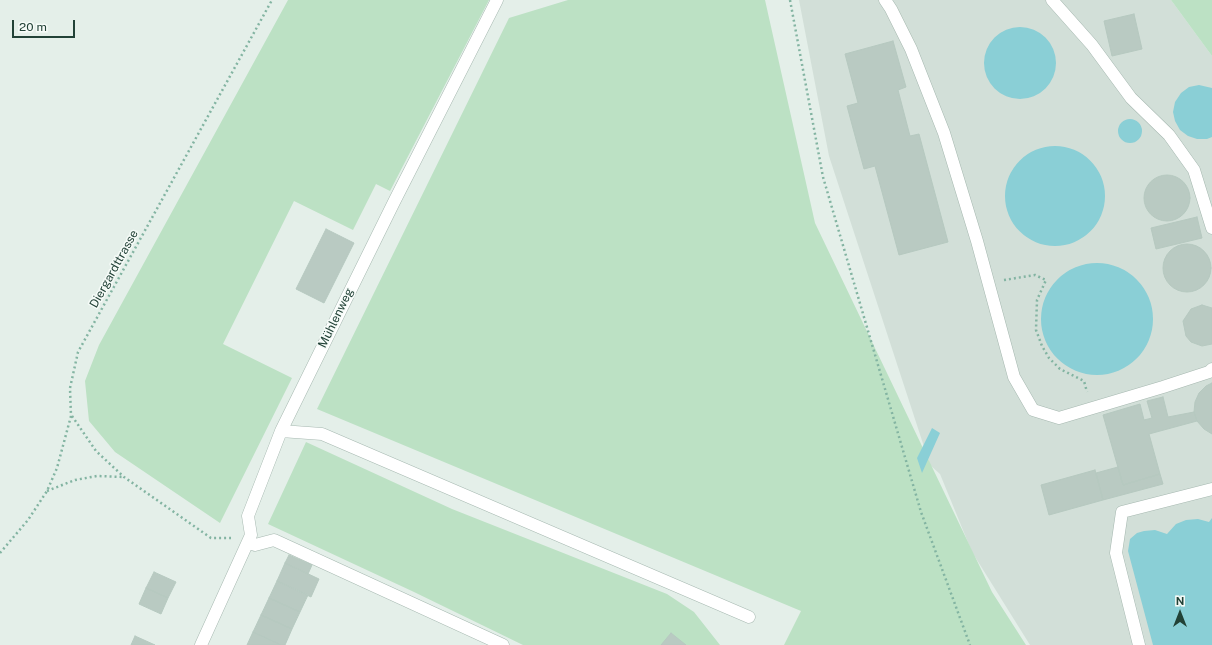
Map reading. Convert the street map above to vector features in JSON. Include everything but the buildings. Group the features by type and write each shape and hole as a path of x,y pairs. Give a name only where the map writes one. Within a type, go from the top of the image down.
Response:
{"street":[{"name":"Mühlenweg","path":"200,645 251,535 248,516 281,431 394,202 497,0"},
{"path":"885,0 911,49 944,133 989,285 1014,377 1033,410 1059,418 1201,375 1212,369"},
{"path":"1052,0 1092,45 1131,98 1169,135 1194,170 1212,228"},
{"path":"281,431 322,434 749,616"},
{"path":"1139,645 1116,553 1122,512 1212,489"},
{"path":"248,542 255,545 274,540 503,645"}],"path":[{"name":"Diergardttrasse","path":"0,553 28,520 47,491 57,468 71,416 70,388 78,352 272,0"},
{"path":"790,0 823,177 921,512 970,645"},
{"path":"989,285 1027,275 1035,275 1046,280 1037,300 1036,330 1042,346 1049,358 1060,369 1084,381 1092,408"},
{"path":"71,416 96,451 124,477 211,538 239,538 248,542"},
{"path":"47,491 75,480 97,476 124,477"}],"shaded area":[{"path":"799,0 1171,0 1212,56 1212,645 1030,645 972,552 940,474 930,465 829,156"}],"green space":[{"path":"288,0 489,0 390,191 376,184 353,230 294,201 223,344 292,378 220,523 115,452 89,421 85,381 99,345"},
{"path":"568,0 765,0 815,223 992,592 1026,645 784,645 801,611 317,409 509,18"},
{"path":"1171,0 1212,0 1212,56"},
{"path":"306,442 452,509 667,594 694,612 720,645 523,645 268,524"}],"water":[{"path":"1020,27 1040,33 1050,43 1056,63 1050,83 1040,93 1020,99 1000,93 990,83 984,63 990,43 1000,33"},
{"path":"1199,85 1212,88 1212,137 1207,139 1197,139 1188,136 1180,130 1175,121 1173,112 1175,102 1181,93 1189,87"},
{"path":"1130,119 1139,122 1142,131 1139,140 1130,143 1121,140 1118,131 1121,122"},
{"path":"1055,146 1065,147 1083,154 1097,168 1104,186 1104,206 1097,224 1083,238 1065,245 1055,246 1045,245 1027,238 1013,224 1006,206 1005,196 1006,186 1013,168 1027,154 1045,147"},
{"path":"1097,263 1119,267 1137,279 1149,297 1153,319 1149,341 1137,359 1119,371 1097,375 1075,371 1057,359 1045,341 1041,319 1045,297 1057,279 1075,267"},
{"path":"932,428 940,433 922,473 917,458"},
{"path":"1212,518 1212,645 1153,645 1128,551 1130,539 1137,533 1144,531 1155,530 1167,534 1176,524 1186,520 1198,519 1209,522"}]}
